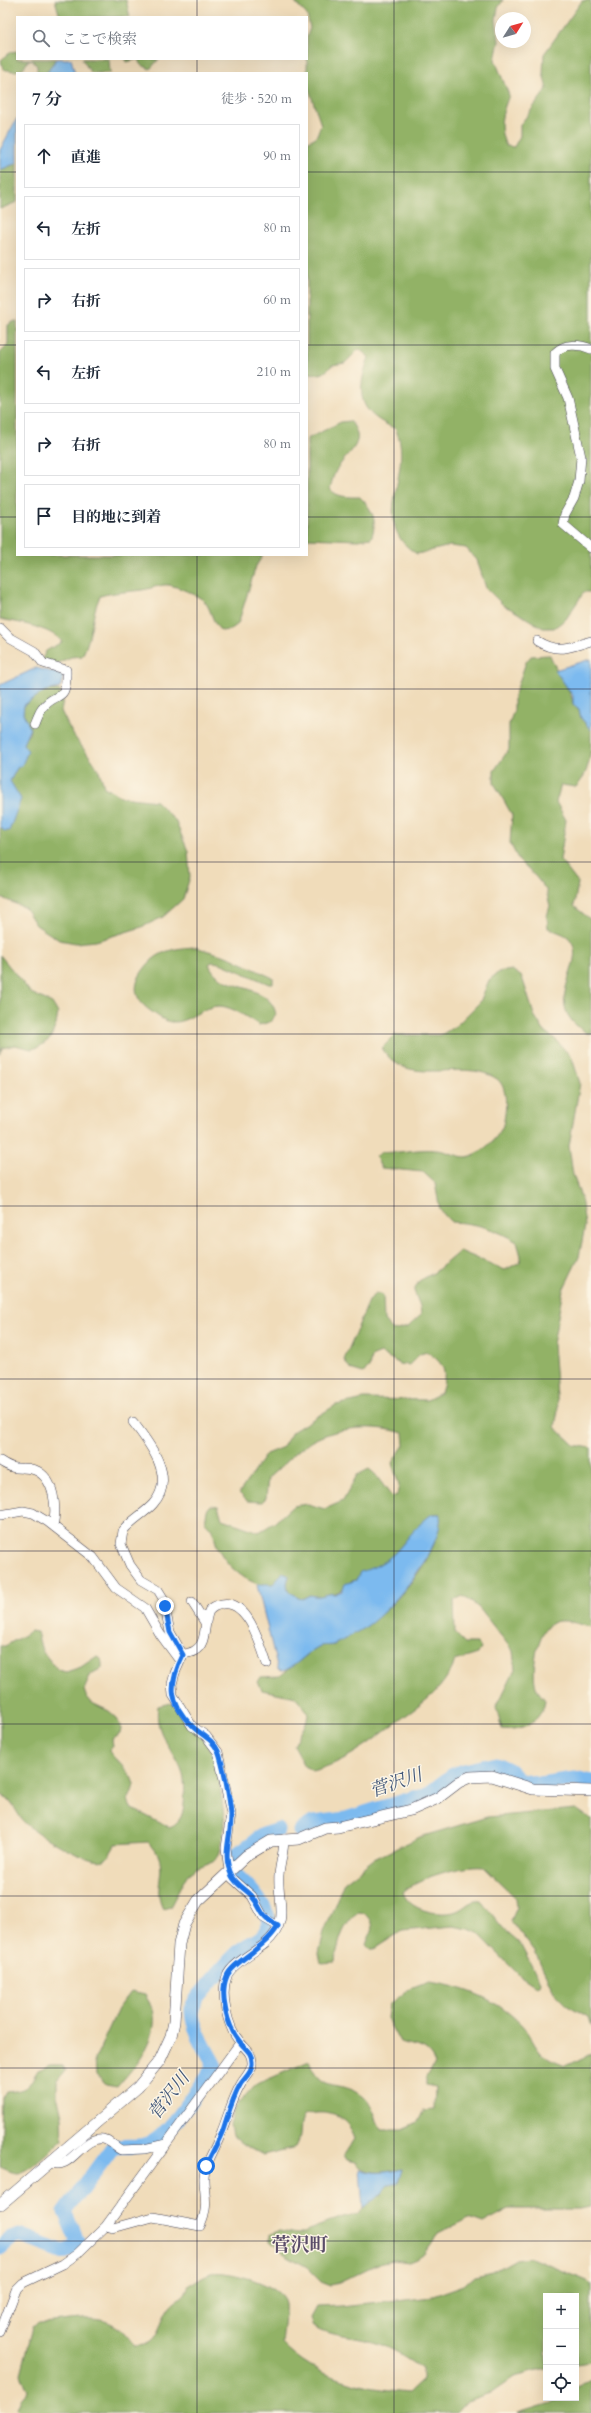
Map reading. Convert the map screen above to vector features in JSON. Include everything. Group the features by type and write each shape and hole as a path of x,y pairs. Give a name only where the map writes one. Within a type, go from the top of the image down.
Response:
{"street":[{"path":"591,349 574,345 565,346 555,353 554,360 555,369 568,398 581,457 579,481 574,498 563,519 563,524 591,548"},
{"path":"0,628 9,637 34,651 43,663 66,670 66,687 63,693 42,708 35,724"},
{"path":"537,641 548,648 560,650 591,641"},
{"path":"133,1422 160,1465 163,1482 162,1490 152,1505 123,1531 121,1544 136,1574 158,1590 163,1598 170,1632 182,1658"},
{"path":"0,1461 11,1469 35,1470 47,1481 55,1503 53,1526"},
{"path":"0,1515 13,1512 33,1513 53,1526 93,1557 116,1588 145,1608 160,1634 182,1658"},
{"path":"192,1602 206,1624"},
{"path":"267,1664 254,1628 241,1610 227,1603 213,1607 210,1611 203,1640 195,1651 182,1658 172,1684 175,1702 192,1726 206,1736 218,1752 231,1814 226,1848 229,1870 232,1878 252,1896 264,1918 275,1924"},
{"path":"0,2205 138,2087 160,2060 171,2036 174,2022 179,1944 184,1924 198,1901 229,1870 260,1847 271,1841 299,1839 325,1828 346,1826 411,1810 438,1798 459,1782 470,1777 492,1776 533,1789 591,1791"},
{"path":"106,2226 113,2228 153,2217 200,2226 207,2207 204,2180 206,2166 240,2085 251,2072 251,2055 240,2043 227,2012 225,1986 227,1975 232,1969 267,1942 283,1907 279,1875 284,1852 284,1839"},
{"path":"0,2332 16,2290 35,2276 72,2257 87,2246 106,2226 240,2043"},
{"path":"50,2162 56,2165 62,2164 88,2142 96,2139 126,2150 144,2149 166,2144"}],"green space":[{"path":"55,0 126,0 130,16 60,16"},
{"path":"293,0 503,0 497,12 495,12 495,48 498,48 495,60 509,95 501,126 503,139 506,146 514,147 520,136 520,125 547,89 543,73 544,54 582,1 591,0 591,592 584,592 566,619 554,628 543,628 504,606 486,588 477,560 466,548 450,546 417,554 404,543 396,530 393,517 401,459 400,442 396,429 383,423 374,416 367,409 363,400 362,381 369,357 359,349 345,363 332,365 324,373 315,374 308,372 308,141 316,137 321,125 308,86 307,60 308,33 310,28 307,16"},
{"path":"16,51 16,60 28,60 24,67 15,71 3,69 1,60 11,52"},
{"path":"32,60 55,60 47,72 37,72 37,66"},
{"path":"83,60 109,60 110,72 90,72"},
{"path":"138,60 158,60 150,69 140,64"},
{"path":"16,163 16,202 0,209 0,170"},
{"path":"16,322 16,556 262,556 256,566 238,624 230,630 221,631 203,600 191,593 169,585 105,595 100,596 97,603 88,642 82,656 71,657 55,664 42,659 46,651 62,642 57,637 34,626 0,619 0,353 8,345 8,325"},
{"path":"350,421 355,428 357,440 352,450 337,468 330,489 336,494 348,497 360,497 368,506 373,516 373,532 371,538 358,540 308,538 308,438 341,422"},
{"path":"550,655 570,694 573,704 579,709 581,718 591,730 590,753 585,774 576,787 561,785 556,802 566,820 560,860 578,883 574,906 591,920 591,1033 586,1033 575,1024 566,1010 564,999 575,955 574,945 568,937 548,928 547,916 550,906 546,890 536,877 519,861 510,843 512,815 494,783 494,771 509,749 509,724 514,710 514,697 526,662 531,656"},
{"path":"45,691 60,691 63,701 61,711 74,736 96,765 104,787 123,797 156,801 175,820 188,851 190,877 183,899 163,917 142,927 96,941 76,943 59,940 36,925 25,908 0,897 0,826 4,831 10,781 17,768 24,739 29,734 30,728 23,713 24,705"},
{"path":"195,947 229,957 273,978 273,984 269,984 220,963 212,962 209,964 215,973 223,979 264,996 272,1004 276,1014 270,1022 259,1025 235,1011 225,1007 214,1006 183,1020 171,1022 166,1021 144,1006 139,1000 136,987 141,973 152,960 167,951"},
{"path":"0,955 31,993 52,1003 58,1013 56,1025 50,1039 39,1047 31,1049 15,1045 2,1048 0,1054"},
{"path":"512,970 522,977 534,1015 544,1031 555,1039 572,1058 580,1083 569,1146 573,1175 581,1197 585,1226 579,1257 563,1290 553,1344 558,1410 555,1427 574,1445 591,1448 591,1627 572,1622 557,1621 547,1627 542,1634 536,1652 534,1672 538,1692 545,1700 543,1708 540,1714 530,1724 524,1727 502,1729 496,1708 515,1669 513,1651 479,1608 463,1596 454,1600 455,1633 465,1643 477,1643 481,1647 478,1654 455,1661 450,1672 438,1689 415,1709 367,1744 336,1763 312,1771 305,1766 294,1746 307,1721 308,1712 296,1697 262,1690 258,1682 261,1677 280,1676 317,1647 334,1645 372,1621 386,1610 409,1585 425,1563 436,1539 440,1514 432,1514 427,1518 388,1560 356,1580 351,1581 342,1589 327,1596 322,1597 310,1595 302,1599 288,1591 287,1583 289,1576 281,1576 276,1584 259,1584 250,1581 235,1570 222,1556 216,1544 213,1532 205,1522 207,1510 211,1505 218,1506 222,1519 259,1532 274,1523 293,1506 308,1504 325,1509 343,1501 357,1475 369,1469 375,1474 392,1497 397,1495 399,1485 392,1463 404,1445 403,1433 377,1428 350,1429 336,1432 323,1436 300,1449 268,1478 266,1498 262,1502 247,1501 239,1493 266,1454 283,1447 292,1432 336,1405 364,1399 427,1400 441,1393 444,1380 443,1370 438,1361 427,1352 420,1354 409,1365 400,1364 381,1353 371,1357 369,1368 363,1373 350,1369 344,1360 369,1301 375,1293 383,1295 384,1320 393,1331 408,1327 421,1315 420,1306 414,1291 419,1281 435,1272 460,1251 505,1270 520,1262 521,1256 517,1242 509,1237 486,1228 451,1222 440,1210 435,1183 423,1172 381,1168 376,1157 381,1152 422,1150 439,1150 465,1157 470,1156 476,1154 493,1141 501,1130 505,1114 506,1101 501,1083 497,1079 483,1073 468,1070 420,1071 406,1068 393,1061 382,1048 395,1035 441,1035 457,1025 480,1002 489,980 499,972"},
{"path":"31,1631 37,1632 42,1651 58,1670 66,1672 81,1667 97,1656 102,1660 102,1668 91,1674 84,1690 86,1696 92,1703 109,1711 117,1718 121,1729 120,1734 112,1739 113,1746 109,1751 128,1772 133,1780 134,1783 128,1801 131,1808 170,1828 179,1820 183,1812 185,1792 183,1773 164,1739 158,1724 158,1706 170,1703 176,1705 216,1756 225,1824 220,1852 216,1860 196,1868 187,1875 170,1907 163,1909 159,1892 161,1867 156,1850 148,1842 116,1844 106,1859 99,1861 89,1859 63,1848 38,1833 23,1821 11,1803 0,1793 0,1646 5,1646"},
{"path":"576,1809 591,1819 591,2027 588,2017 566,2004 554,1992 535,1952 511,1921 517,1907 516,1898 484,1867 465,1868 441,1873 419,1881 403,1892 406,1898 417,1907 440,1913 458,1911 473,1901 481,1901 503,1928 519,1942 540,1982 539,1985 536,1986 519,1975 478,1933 469,1929 453,1926 402,1931 374,1949 370,1949 366,1945 372,1932 373,1925 364,1913 359,1912 348,1922 345,1928 339,1941 335,1962 321,1963 319,1953 324,1932 344,1882 374,1859 420,1837 487,1817"},
{"path":"429,1982 469,1991 494,2003 516,2020 526,2030 540,2052 553,2061 565,2066 591,2054 591,2207 579,2209 509,2209 483,2223 469,2218 438,2233 422,2255 416,2259 409,2262 394,2260 382,2262 339,2283 331,2285 321,2281 307,2267 283,2253 270,2241 270,2234 279,2231 298,2234 343,2217 359,2214 370,2200 381,2194 385,2186 392,2183 402,2169 371,2172 360,2167 356,2162 347,2160 344,2155 355,2138 351,2130 341,2119 321,2113 305,2115 301,2123 300,2138 296,2147 263,2155 241,2143 232,2135 230,2125 236,2106 255,2085 310,2061 320,2079 333,2085 348,2088 365,2098 381,2129 403,2129 418,2122 424,2110 434,2109 435,2087 426,2085 426,2079 435,2063 429,2053 425,2050 400,2042 387,2018 389,2005 408,1990"},
{"path":"131,1992 145,1995 152,2007 154,2012 154,2025 152,2035 137,2063 117,2087 106,2085 96,2074 95,2059 118,2009"},
{"path":"51,2065 63,2065 66,2070 57,2081 57,2095 62,2117 63,2139 35,2164 23,2172 11,2172 0,2167 2,2099 6,2092 23,2089 26,2087 38,2070"},
{"path":"529,2257 591,2283 591,2362 579,2364 579,2293 543,2293 543,2370 514,2377 491,2393 467,2401 456,2413 21,2413 17,2409 21,2399 28,2391 21,2374 33,2327 40,2323 93,2319 105,2321 115,2326 125,2334 134,2346 143,2345 155,2338 167,2311 174,2302 183,2296 189,2285 211,2273 241,2276 264,2284 282,2296 285,2303 285,2317 282,2343 295,2355 310,2365 341,2380 374,2388 409,2392 422,2380 422,2368 399,2353 380,2344 328,2332 314,2326 311,2318 317,2307 342,2306 433,2296 464,2285 474,2276 492,2272 515,2259"},
{"path":"591,2381 591,2413 519,2413 554,2401 579,2401 579,2387"}],"water":[{"path":"55,60 71,60 75,72 48,72"},
{"path":"16,120 16,163 0,170 0,150"},
{"path":"591,659 591,730 581,718 579,709 573,704 573,696 555,670"},
{"path":"36,668 61,674 63,678 60,688 45,691 24,705 23,713 30,728 23,744 28,751 22,765 17,768 10,781 21,799 9,831 4,831 0,826 0,685"},
{"path":"432,1514 440,1514 439,1527 434,1542 426,1559 415,1575 390,1605 367,1626 333,1645 318,1647 288,1669 283,1671 278,1670 257,1585 274,1583 283,1572 289,1576 287,1583 288,1591 302,1599 310,1595 321,1596 335,1594 342,1591 345,1584 356,1580 360,1572 385,1561"},
{"path":"360,2169 370,2172 386,2172 402,2169 398,2183 389,2184 363,2209"}],"waterway":[{"name":"菅沢川","path":"300,1831 313,1823 346,1819 414,1798 426,1796 453,1775 496,1764 509,1770 518,1779 539,1784 574,1779 591,1782"},
{"name":"菅沢川","path":"233,1857 263,1835 278,1830"},
{"name":"菅沢川","path":"0,2248 13,2237 19,2235 64,2252 75,2247 77,2240 65,2212 112,2148 146,2145 159,2138 175,2121 215,2066 200,2038 195,2025 192,2012 194,2003 227,1963 242,1949 263,1936 268,1927 268,1919 261,1903 237,1876"}],"district":[{"name":"菅沢町","path":"300,2245"}],"route":[{"path":"165,1606 170,1632 183,1655 177,1667 172,1684 175,1702 192,1726 213,1743 218,1752 231,1814 226,1848 226,1857 229,1870 232,1878 252,1896 264,1918 278,1926 273,1936 267,1942 240,1962 227,1975 225,2002 227,2012 240,2043 248,2049 251,2055 251,2072 240,2085 222,2131 206,2166"}]}
